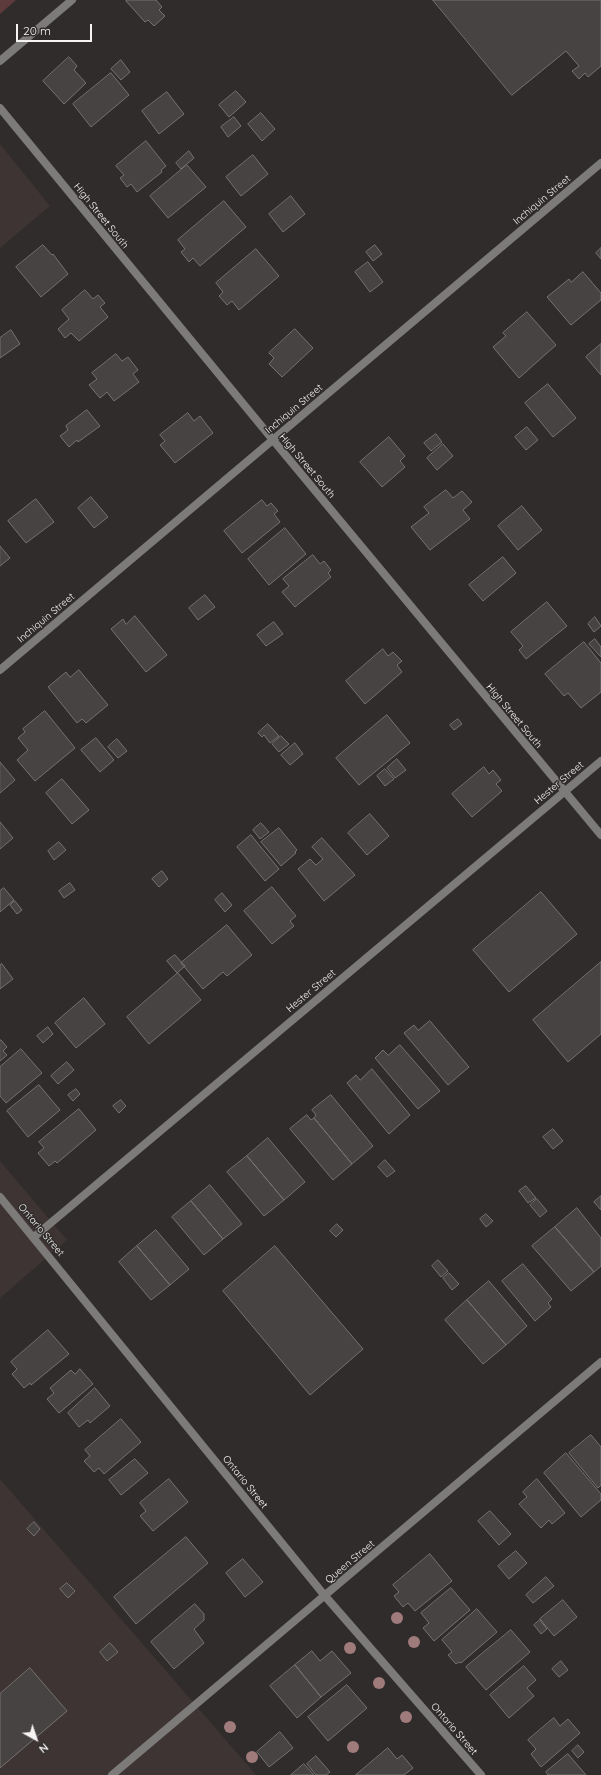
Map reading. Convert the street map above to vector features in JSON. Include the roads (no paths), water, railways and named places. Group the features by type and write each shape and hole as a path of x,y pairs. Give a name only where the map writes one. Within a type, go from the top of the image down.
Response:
{"street":[{"path":"0,61 72,0"},
{"name":"High Street South","path":"0,108 601,835"},
{"name":"Inchiquin Street","path":"0,670 601,163"},
{"name":"Hester Street","path":"34,1237 601,761"},
{"name":"Ontario Street","path":"0,1197 325,1596 481,1775"},
{"name":"Queen Street","path":"112,1775 601,1362"}]}
